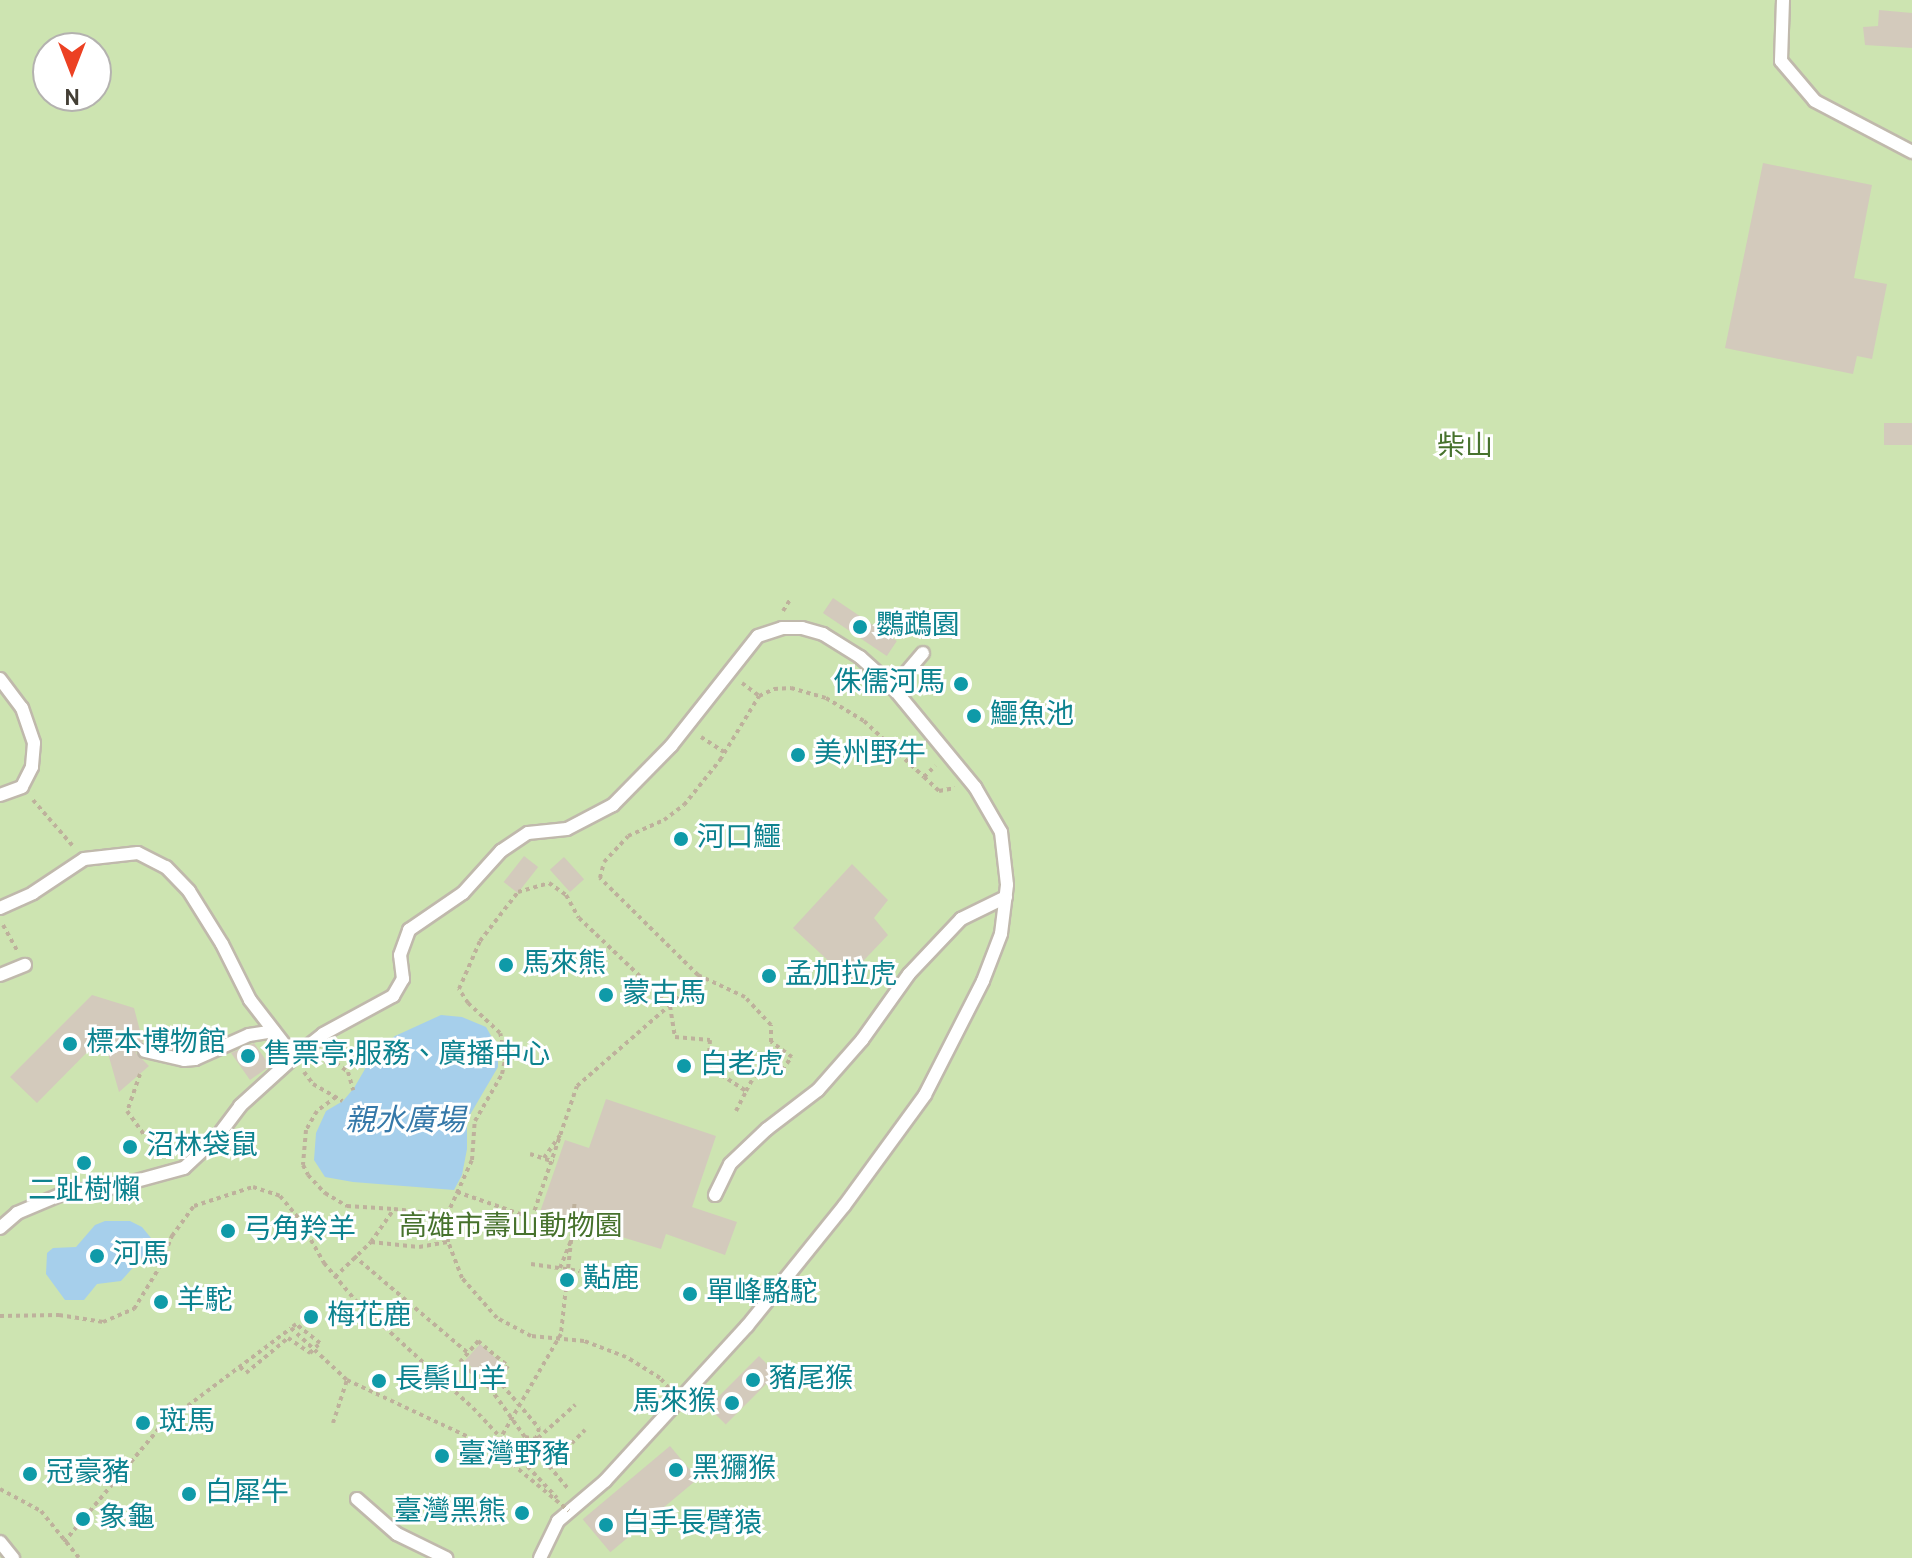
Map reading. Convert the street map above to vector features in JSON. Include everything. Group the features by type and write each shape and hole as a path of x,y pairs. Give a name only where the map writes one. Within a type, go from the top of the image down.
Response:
{"lane":[{"path":"1783,0 1781,61 1815,101 1912,152"},
{"path":"0,1228 17,1213 69,1191 107,1189 184,1168 217,1137 240,1106 294,1057 323,1034 393,996 403,979 400,955 409,930 463,893 501,851 528,833 567,829 613,805 686,726 758,636 782,628 802,628 823,634 860,657 893,688 975,787 1001,832 1006,897 1001,934 983,981 925,1095 844,1206 747,1326 605,1481 558,1521 540,1558"},
{"path":"893,688 923,653"},
{"path":"0,679 22,708 34,743 32,767 22,787 0,795"},
{"path":"0,908 33,893 84,859 138,853 166,867 189,891 222,944 250,1000 294,1057"},
{"path":"715,1195 730,1164 767,1129 818,1090 862,1040 909,974 961,919 1006,897"},
{"path":"0,975 25,965"},
{"path":"145,1051 184,1060 195,1059 249,1035 274,1031"},
{"path":"357,1499 397,1534 446,1558"},
{"path":"0,1542 13,1558"}],"path":[{"path":"736,1111 758,1069 777,1076 792,1057 771,1042 771,1025 745,997 698,975 600,878 604,862 628,836 664,820 684,805 724,752 759,696 774,689 791,688 826,698 864,721 924,777 949,754"},
{"path":"686,726 724,752"},
{"path":"22,787 84,859"},
{"path":"679,1400 660,1378 626,1357 584,1341 531,1336 497,1318 462,1278 448,1242 447,1215 472,1160 475,1121 502,1074 505,1060 500,1033 468,1003 459,989 480,941 518,892 549,883 566,895 579,918 670,1005 675,1037 710,1040 708,1066 746,1091"},
{"path":"0,918 25,965"},
{"path":"532,1218 577,1086 670,1005 698,975"},
{"path":"294,1057 336,1063 348,1072 353,1090"},
{"path":"294,1057 313,1084 343,1101"},
{"path":"140,1074 127,1111 165,1162 184,1168"},
{"path":"336,1097 317,1111 306,1130 303,1165 325,1193 347,1206 447,1215"},
{"path":"544,1158 560,1135"},
{"path":"530,1154 554,1162"},
{"path":"0,1316 59,1315 103,1322 134,1309 159,1268 172,1236 194,1206 253,1187 280,1196 299,1219 335,1277 355,1300 507,1442 569,1511"},
{"path":"457,1192 572,1232"},
{"path":"494,1449 561,1334 575,1200"},
{"path":"335,1277 371,1242 394,1209"},
{"path":"560,1268 571,1241"},
{"path":"371,1242 419,1247 448,1242"},
{"path":"354,1256 468,1353"},
{"path":"531,1264 579,1271"},
{"path":"64,1542 162,1425 296,1324 320,1343 310,1353 288,1338 246,1373 240,1367"},
{"path":"291,1328 347,1380 494,1449 569,1511"},
{"path":"490,1388 508,1366 478,1341 460,1362 490,1388 525,1437 536,1439"},
{"path":"497,1379 539,1428 536,1439 549,1466 580,1502"},
{"path":"333,1423 347,1380"},
{"path":"536,1439 575,1405"},
{"path":"549,1466 585,1430"},
{"path":"0,1489 41,1511 79,1558"}],"green space":[{"name":"柴山","path":"0,0 1912,0 1912,1558 0,1558"}],"water":[{"name":"親水廣場","path":"441,1015 462,1017 486,1027 498,1048 498,1067 467,1120 467,1149 462,1175 454,1190 325,1177 314,1160 316,1133 326,1111 343,1101 354,1088 376,1050 395,1036"},
{"path":"105,1221 130,1221 142,1227 151,1238 146,1253 121,1281 97,1284 84,1300 65,1300 46,1274 47,1253 53,1248 76,1247 95,1225"}],"building":[{"path":"1879,10 1912,13 1912,48 1865,45 1863,27 1878,26"},
{"path":"1763,163 1872,185 1854,278 1887,284 1872,359 1857,356 1853,374 1725,348"},
{"path":"1884,423 1912,423 1912,445 1884,445"},
{"name":"鸚鵡園","path":"833,598 897,641 887,656 823,613"},
{"path":"524,856 538,867 518,893 504,882"},
{"path":"564,857 584,879 570,892 550,870"},
{"path":"852,864 888,900 874,918 888,935 847,978 793,928"},
{"name":"標本博物館","path":"92,995 134,1008 143,1042 136,1053 149,1066 119,1092 103,1036 37,1103 10,1077"},
{"name":"售票亭;服務、廣播中心","path":"254,1043 270,1066 250,1080 231,1053"},
{"path":"606,1099 716,1136 692,1207 737,1222 725,1255 666,1234 661,1249 540,1212 565,1140 589,1148"},
{"path":"480,1344 503,1365 488,1382 465,1361"},
{"path":"759,1356 777,1374 726,1425 708,1407"},
{"path":"670,1446 698,1479 610,1552 583,1519"}],"place":[{"name":"鸚鵡園","path":"860,627"},
{"name":"侏儒河馬","path":"961,684"},
{"name":"鱷魚池","path":"974,716"},
{"name":"美州野牛","path":"798,755"},
{"name":"河口鱷","path":"681,839"},
{"name":"馬來熊","path":"506,965"},
{"name":"孟加拉虎","path":"769,976"},
{"name":"蒙古馬","path":"606,995"},
{"name":"標本博物館","path":"70,1044"},
{"name":"售票亭;服務、廣播中心","path":"248,1056"},
{"name":"白老虎","path":"684,1066"},
{"name":"沼林袋鼠","path":"130,1147"},
{"name":"二趾樹懶","path":"84,1163"},
{"name":"弓角羚羊","path":"228,1231"},
{"name":"河馬","path":"97,1256"},
{"name":"黇鹿","path":"567,1280"},
{"name":"單峰駱駝","path":"690,1294"},
{"name":"羊駝","path":"161,1302"},
{"name":"梅花鹿","path":"311,1317"},
{"name":"豬尾猴","path":"753,1380"},
{"name":"長鬃山羊","path":"379,1381"},
{"name":"馬來猴","path":"732,1403"},
{"name":"斑馬","path":"143,1423"},
{"name":"臺灣野豬","path":"442,1456"},
{"name":"黑獼猴","path":"676,1470"},
{"name":"冠豪豬","path":"30,1474"},
{"name":"白犀牛","path":"189,1494"},
{"name":"臺灣黑熊","path":"522,1513"},
{"name":"象龜","path":"83,1519"},
{"name":"白手長臂猿","path":"606,1525"}],"park label":[{"name":"高雄市壽山動物園","path":"511,1228"}]}
